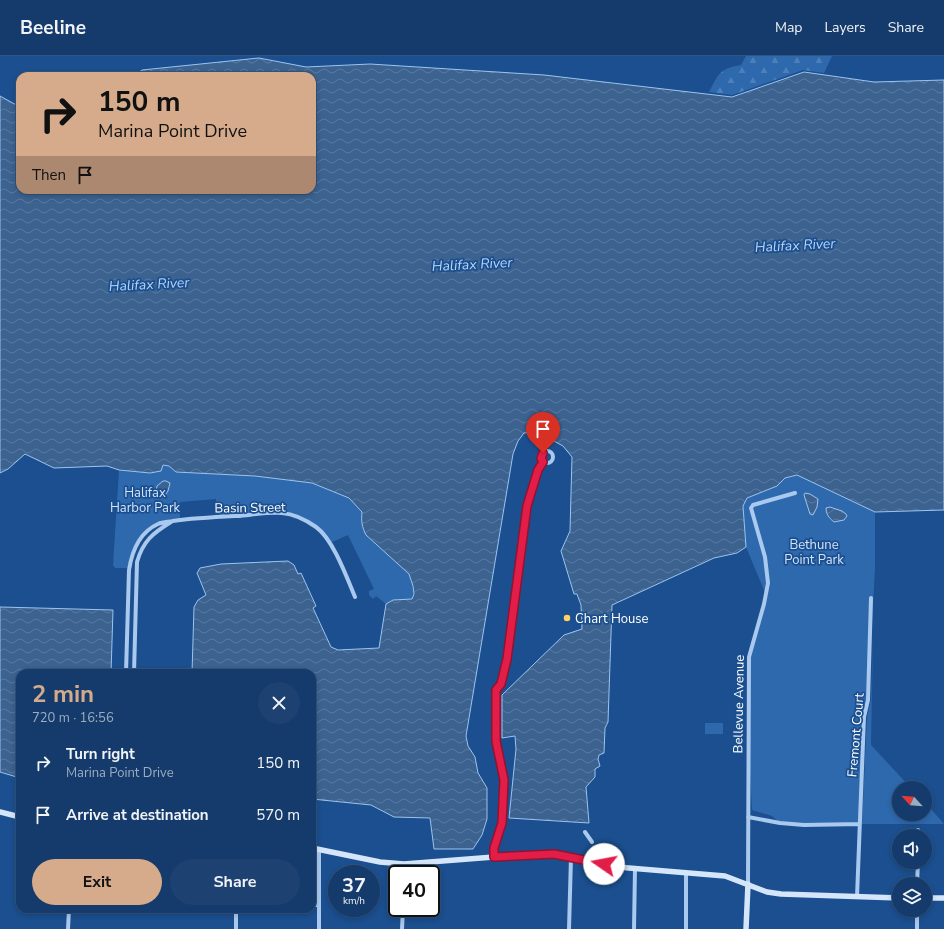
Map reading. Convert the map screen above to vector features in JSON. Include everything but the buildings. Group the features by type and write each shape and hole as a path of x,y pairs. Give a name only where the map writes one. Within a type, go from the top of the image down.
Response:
{"street":[{"path":"494,857 494,848 502,823 504,780 496,741 496,690 501,684 507,659 527,506 538,470 543,462"},
{"name":"Bellevue Avenue","path":"746,929 748,884 748,657 763,609 768,583 765,557 750,508 753,505 795,493"},
{"name":"Basin Street","path":"126,669 128,570 131,558 139,540 159,523 185,519 272,514 282,514 298,518 317,528 326,537 346,575 355,597"},
{"name":"Basin Street","path":"134,669 137,571 140,552 144,544 152,535 173,521"},
{"path":"128,570 137,571"},
{"name":"Fremont Court","path":"857,897 864,716 868,700 871,598"},
{"path":"127,615 135,615"},
{"path":"126,661 134,661"},
{"path":"0,812 16,815"},
{"path":"748,817 792,824 860,824"},
{"path":"585,832 592,842"},
{"path":"316,849 380,862 404,864 554,854 617,867 725,876 767,892 781,894 892,898"},
{"path":"319,849 319,929"},
{"path":"569,929 571,857"},
{"path":"634,929 635,868"},
{"path":"686,873 686,929"},
{"path":"932,898 944,898"},
{"path":"68,929 69,913"},
{"path":"236,913 236,929"},
{"path":"402,929 403,917"},
{"path":"917,917 917,929"}],"green space":[{"path":"746,56 832,56 824,73 803,70 732,95 709,92 720,73 728,68 741,65"},
{"name":"Halifax Harbor Park","path":"162,465 169,466 176,472 255,476 312,483 349,498 362,512 361,520 409,574 413,590 412,599 393,600 386,604 376,596 373,599 369,595 369,591 374,589 348,535 330,543 326,537 306,521 282,513 220,517 216,508 216,499 180,502 180,520 159,523 139,540 129,568 115,568 113,565 119,470 150,473"},
{"name":"Bethune Point Park","path":"797,475 875,512 875,568 868,700 864,717 860,824 780,823 772,816 752,810 748,733 749,657 766,595 746,547 743,506 747,498 777,486 785,478"},
{"path":"873,636 871,745 904,781 892,781 892,821 932,821 932,810 944,824 862,824 867,717 871,700"},
{"path":"705,723 723,723 723,734 705,734"}],"water":[{"name":"Halifax River","path":"259,58 306,67 370,64 544,75 732,97 804,72 874,82 944,80 944,510 875,512 797,475 785,478 777,486 747,498 743,506 746,547 737,553 714,558 612,605 608,722 605,728 604,753 599,755 598,759 600,766 595,769 595,777 586,787 589,823 509,818 516,749 515,736 502,738 502,695 564,635 582,629 581,605 577,594 574,594 561,551 570,531 572,457 563,446 537,432 524,433 518,441 513,454 466,736 468,746 475,757 478,773 487,788 487,819 482,835 473,849 434,849 430,818 394,817 371,805 316,799 316,669 192,669 194,607 198,600 206,595 197,573 200,568 221,564 288,561 294,565 298,574 301,573 316,606 313,608 331,647 338,650 379,648 386,604 393,600 412,599 414,594 413,586 409,574 366,535 362,524 362,512 349,498 312,483 255,476 176,472 169,466 163,465 161,471 150,473 119,470 107,466 54,468 25,454 8,469 0,473 0,96 16,105 16,194 316,194 316,72 140,72 142,70"},
{"path":"163,481 170,483 168,491 164,497 160,496 156,492 157,486"},
{"path":"805,493 818,499 817,507 813,515 810,514 804,495"},
{"path":"830,507 842,511 847,516 844,520 834,522 829,517 827,512 826,508"},
{"path":"0,607 113,610 111,669 16,669 16,777 0,772"}],"place":[{"name":"Chart House","path":"567,618"}],"route":[{"path":"543,453 541,458 543,462 532,484 527,506 507,659 501,684 496,690 496,741 504,780 502,823 494,848 494,857 554,854 604,864"}]}
